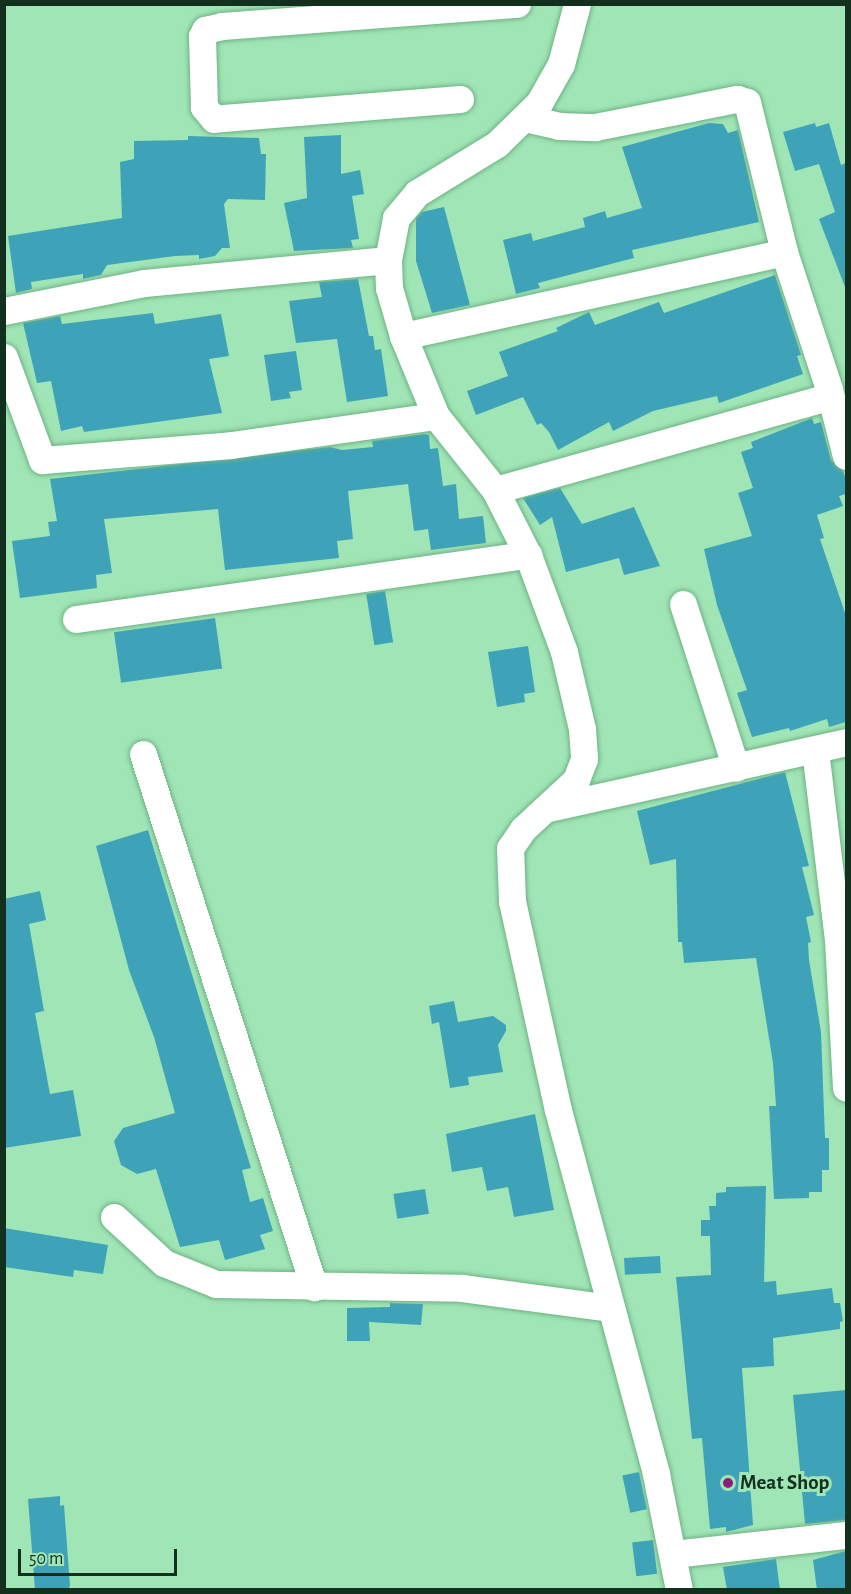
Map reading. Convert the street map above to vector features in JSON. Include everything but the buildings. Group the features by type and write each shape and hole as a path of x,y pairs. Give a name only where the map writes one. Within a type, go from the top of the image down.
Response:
{"street":[{"path":"460,99 214,119 204,106 202,36 205,30 222,26 516,4"},
{"path":"577,4 561,64 538,103 497,144 432,183 404,206 391,231 388,260 391,301 436,416 495,490 528,555 564,652 585,749 576,780 523,829 510,848 512,901 558,1110 673,1554 679,1590"},
{"path":"525,118 559,126 596,127 743,100 751,109 784,252 846,456"},
{"path":"403,336 784,252"},
{"path":"4,311 144,283 388,260"},
{"path":"4,357 42,460 231,445 436,416"},
{"path":"495,490 829,397"},
{"path":"76,619 528,555"},
{"path":"683,604 736,768"},
{"path":"547,808 846,742"},
{"path":"815,750 838,940 846,1088"},
{"path":"143,754 314,1287"},
{"path":"114,1217 150,1254 202,1281 314,1287 462,1288 610,1308"},
{"path":"673,1554 846,1535"}],"place":[{"name":"Meat Shop","path":"728,1483"}]}
